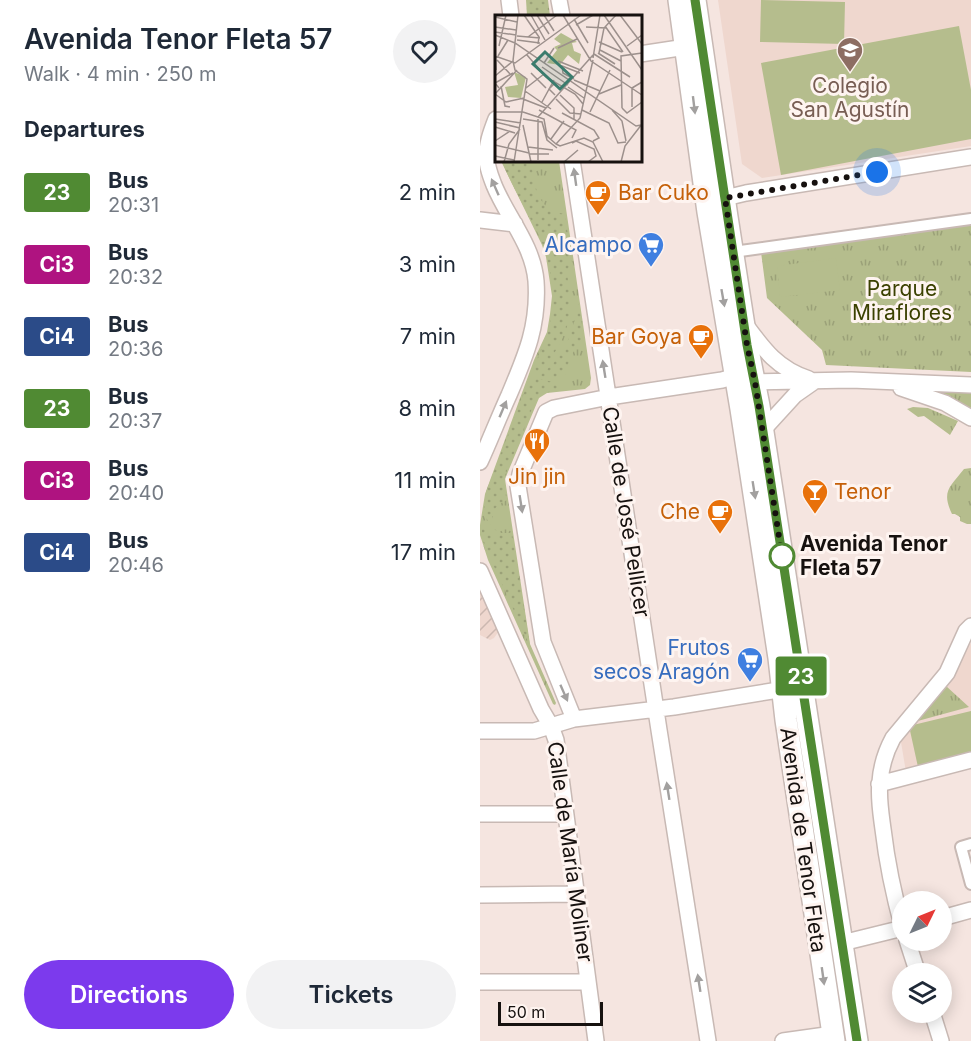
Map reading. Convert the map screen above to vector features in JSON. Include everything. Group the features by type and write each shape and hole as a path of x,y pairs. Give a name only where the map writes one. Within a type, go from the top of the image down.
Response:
{"main road":[{"name":"Avenida de Tenor Fleta","path":"679,0 694,43 725,198 802,679 856,1041"},
{"name":"Avenida de Tenor Fleta","path":"695,0 694,43 708,212 783,690 833,1037"}],"street":[{"path":"509,0 511,15"},
{"path":"560,0 562,15"},
{"path":"642,54 694,43"},
{"path":"480,462 487,429 527,350 536,317 537,297 534,268 526,246 483,160 495,122"},
{"path":"708,212 725,198 971,157"},
{"name":"Calle de José Pellicer","path":"572,162 708,1041"},
{"path":"733,252 971,219"},
{"path":"480,220 515,224"},
{"path":"744,323 771,358 795,374 815,381"},
{"path":"609,397 722,380 735,374 742,380 755,382 851,380 971,386"},
{"path":"763,430 795,395 815,381"},
{"path":"875,381 937,400 971,417"},
{"name":"Calle de María Moliner","path":"574,719 543,642 518,482 546,412 554,408 609,397"},
{"name":"Calle de María Moliner","path":"480,571 541,709 551,726 557,746 596,1041"},
{"path":"894,891 887,865 880,809 879,784 885,757 893,738 946,673 960,642 971,626"},
{"path":"480,731 534,730 574,719 783,690 792,688 802,679"},
{"path":"879,784 971,760"},
{"path":"480,813 565,814"},
{"path":"971,844 961,847 971,884"},
{"path":"480,895 576,894"},
{"path":"952,917 970,914"},
{"path":"842,943 892,932"},
{"path":"480,982 588,982"},
{"path":"935,1023 941,1041"},
{"path":"783,1041 833,1037"}],"shaded area":[{"name":"Colegio San Agustín","path":"718,0 971,0 971,146 762,178 742,164"},
{"path":"480,588 499,631 490,640 480,635"},
{"path":"971,643 971,755 906,772 900,736"}],"green space":[{"path":"526,0 548,0 550,15 527,15"},
{"path":"761,0 845,2 844,44 760,42"},
{"path":"959,26 971,90 971,139 781,175 761,63"},
{"path":"501,162 559,162 591,378 590,385 585,389 547,393 539,398 505,479 530,644 555,705 488,560 480,535 485,494 534,360 547,332 552,296 542,245"},
{"path":"502,162 531,162 538,195 542,202 555,212 565,214 572,264 569,266 568,275 571,298 569,321 556,351 550,360 536,372 534,366 546,340 552,312 551,275 541,240"},
{"name":"Parque Miraflores","path":"971,224 971,372 826,365 822,350 767,298 761,252"},
{"path":"836,258 840,290 780,297 777,266"},
{"path":"579,304 584,339 571,355 565,375 557,379 540,376 561,354 570,335 576,305"},
{"path":"535,378 563,383 561,390 544,393 535,401 504,478 507,500 497,506 492,514 494,522 502,531 495,530 483,514 486,492 529,380"},
{"path":"925,389 971,391 971,409 938,393"},
{"path":"928,408 958,421 950,435 924,416 918,417 907,409"},
{"path":"971,468 971,524 967,524 960,521 960,517 952,514 947,494 964,469"},
{"path":"482,520 493,533 512,533 530,646 482,539"},
{"path":"946,686 969,707 914,722"},
{"path":"971,711 971,753 918,767 909,726"}],"bus line":[{"name":"23","path":"695,0 857,1041"}],"place":[{"name":"Colegio San Agustín","path":"850,73"},
{"name":"Bar Cuko","path":"598,216"},
{"name":"Alcampo","path":"651,268"},
{"name":"Bar Goya","path":"701,360"},
{"name":"Jin jin","path":"537,464"},
{"name":"Tenor","path":"815,515"},
{"name":"Che","path":"720,535"},
{"name":"Avenida Tenor Fleta 57","path":"782,556"},
{"name":"Frutos secos Aragón","path":"750,683"}],"route":[{"path":"782,556 725,198 877,172"}]}
